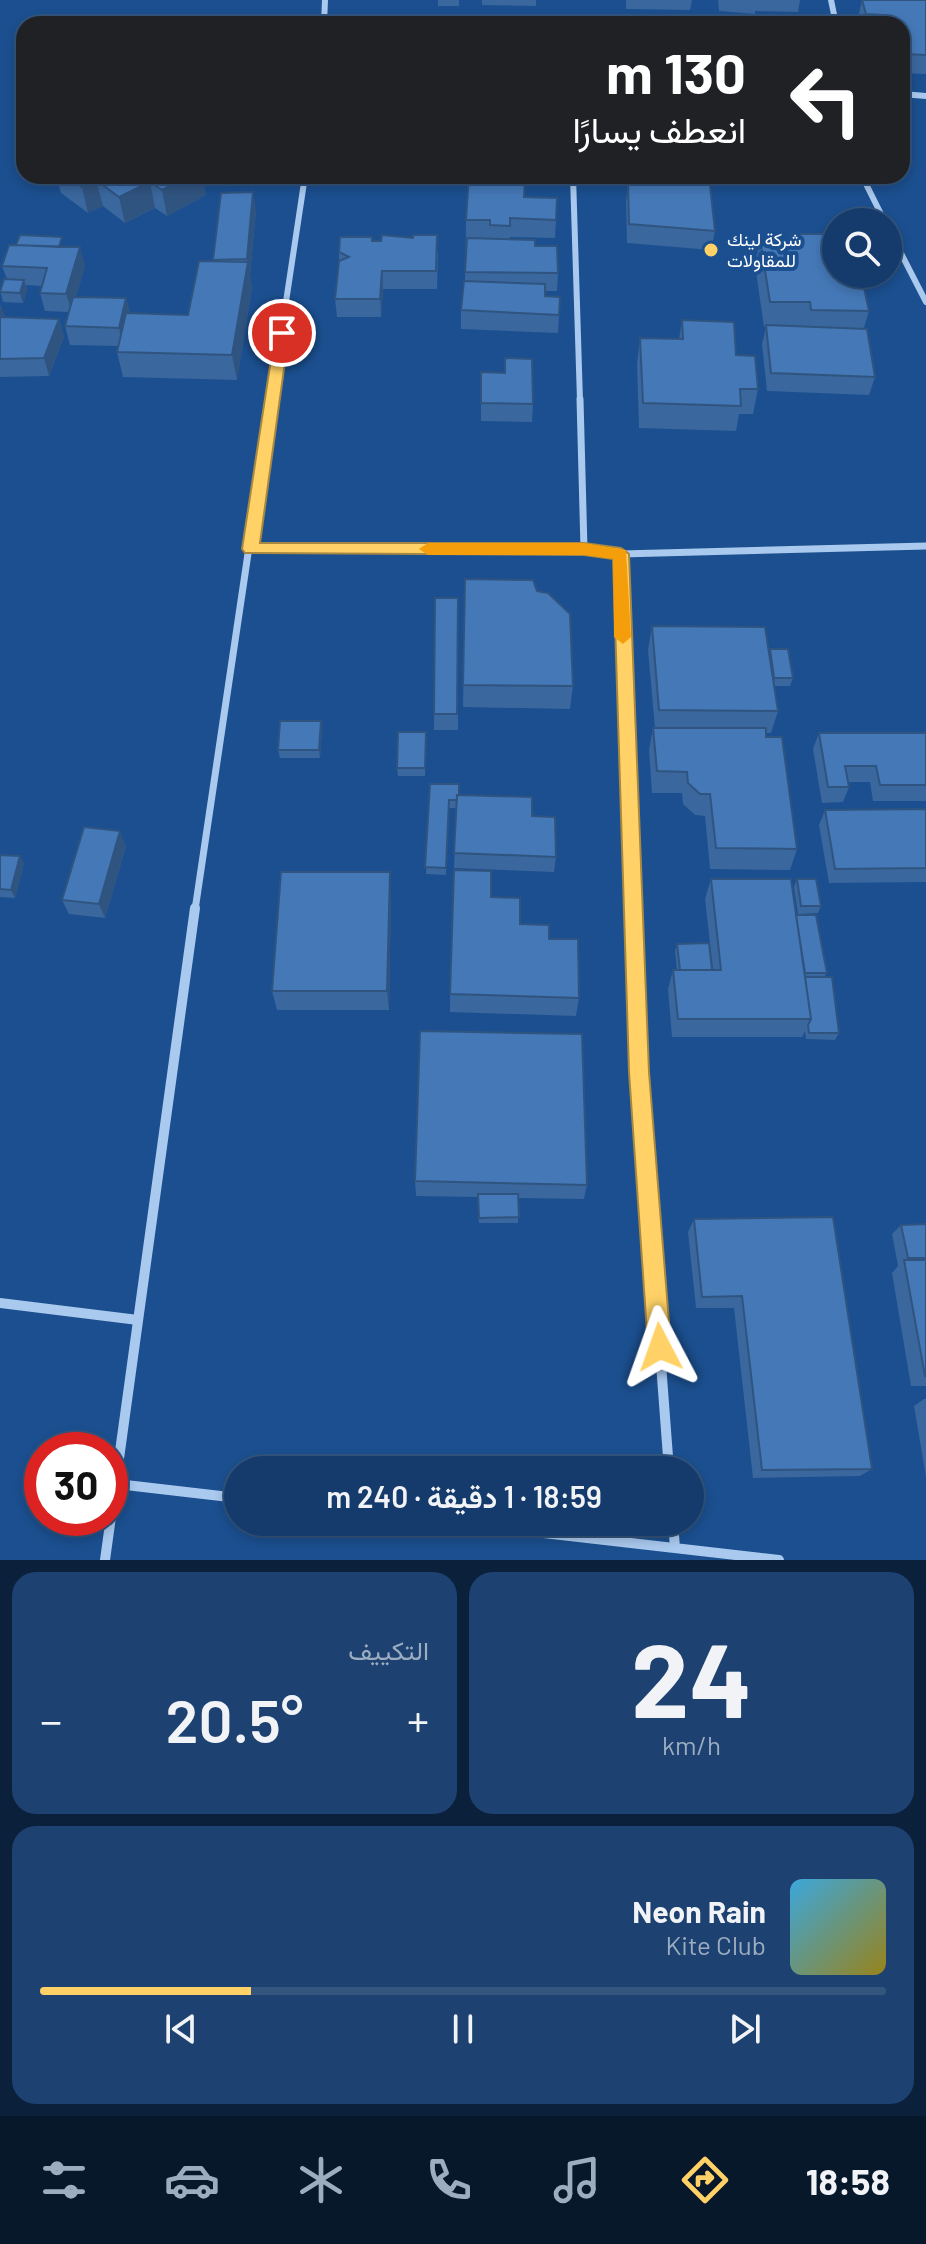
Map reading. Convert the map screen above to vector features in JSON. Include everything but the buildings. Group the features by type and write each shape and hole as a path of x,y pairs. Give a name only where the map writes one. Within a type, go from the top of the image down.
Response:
{"street":[{"path":"124,1432 214,771 251,549 304,184"},
{"path":"573,184 584,549"},
{"path":"866,184 878,208"},
{"path":"902,255 926,302"},
{"path":"251,549 584,549 621,554 926,546"},
{"path":"621,554 639,1072 668,1456"},
{"path":"0,1303 138,1320"},
{"path":"128,1485 224,1496"},
{"path":"105,1560 109,1536"},
{"path":"570,1536 779,1560"},
{"path":"674,1536 675,1548"}],"slow traffic":[{"path":"428,549 584,549 621,554 623,637"}],"place":[{"name":"شركة لينك للمقاولات","path":"711,250"}],"route":[{"path":"282,333 251,549 584,549 621,554 639,1072 660,1347"}]}
